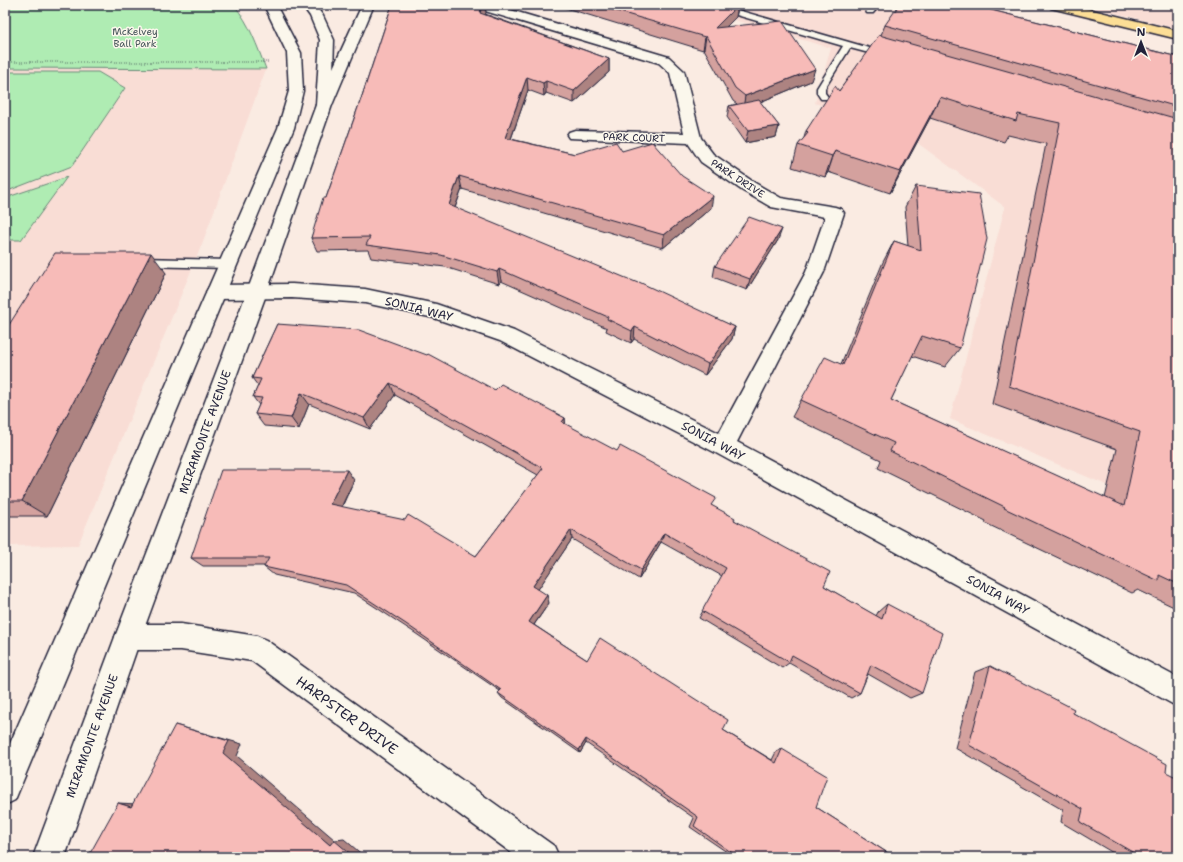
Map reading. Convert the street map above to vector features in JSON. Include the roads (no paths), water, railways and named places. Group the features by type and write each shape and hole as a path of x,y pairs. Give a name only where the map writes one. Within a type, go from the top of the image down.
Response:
{"main road":[{"path":"1056,5 1178,35"}],"street":[{"path":"5,790 11,760 229,264 286,128 296,91 294,53 270,5"},
{"name":"MIRAMONTE AVENUE","path":"49,857 128,637 257,292 324,105 327,40 316,16 308,5"},
{"path":"324,105 368,5"},
{"name":"PARK DRIVE","path":"480,5 664,60 677,71 693,138 708,158 749,187 777,202 835,213 814,272 724,446"},
{"name":"PARK COURT","path":"575,135 693,138"},
{"name":"SONIA WAY","path":"216,292 292,291 365,296 436,311 507,336 724,446 1178,693"},
{"name":"HARPSTER DRIVE","path":"128,637 181,637 257,649 543,857"}],"lane":[{"path":"712,5 891,57"},
{"path":"870,11 876,5"},
{"path":"824,97 821,93 821,88 848,45"},
{"path":"130,262 229,264"}],"park label":[{"name":"McKelvey Ball Park","path":"135,36"}]}
